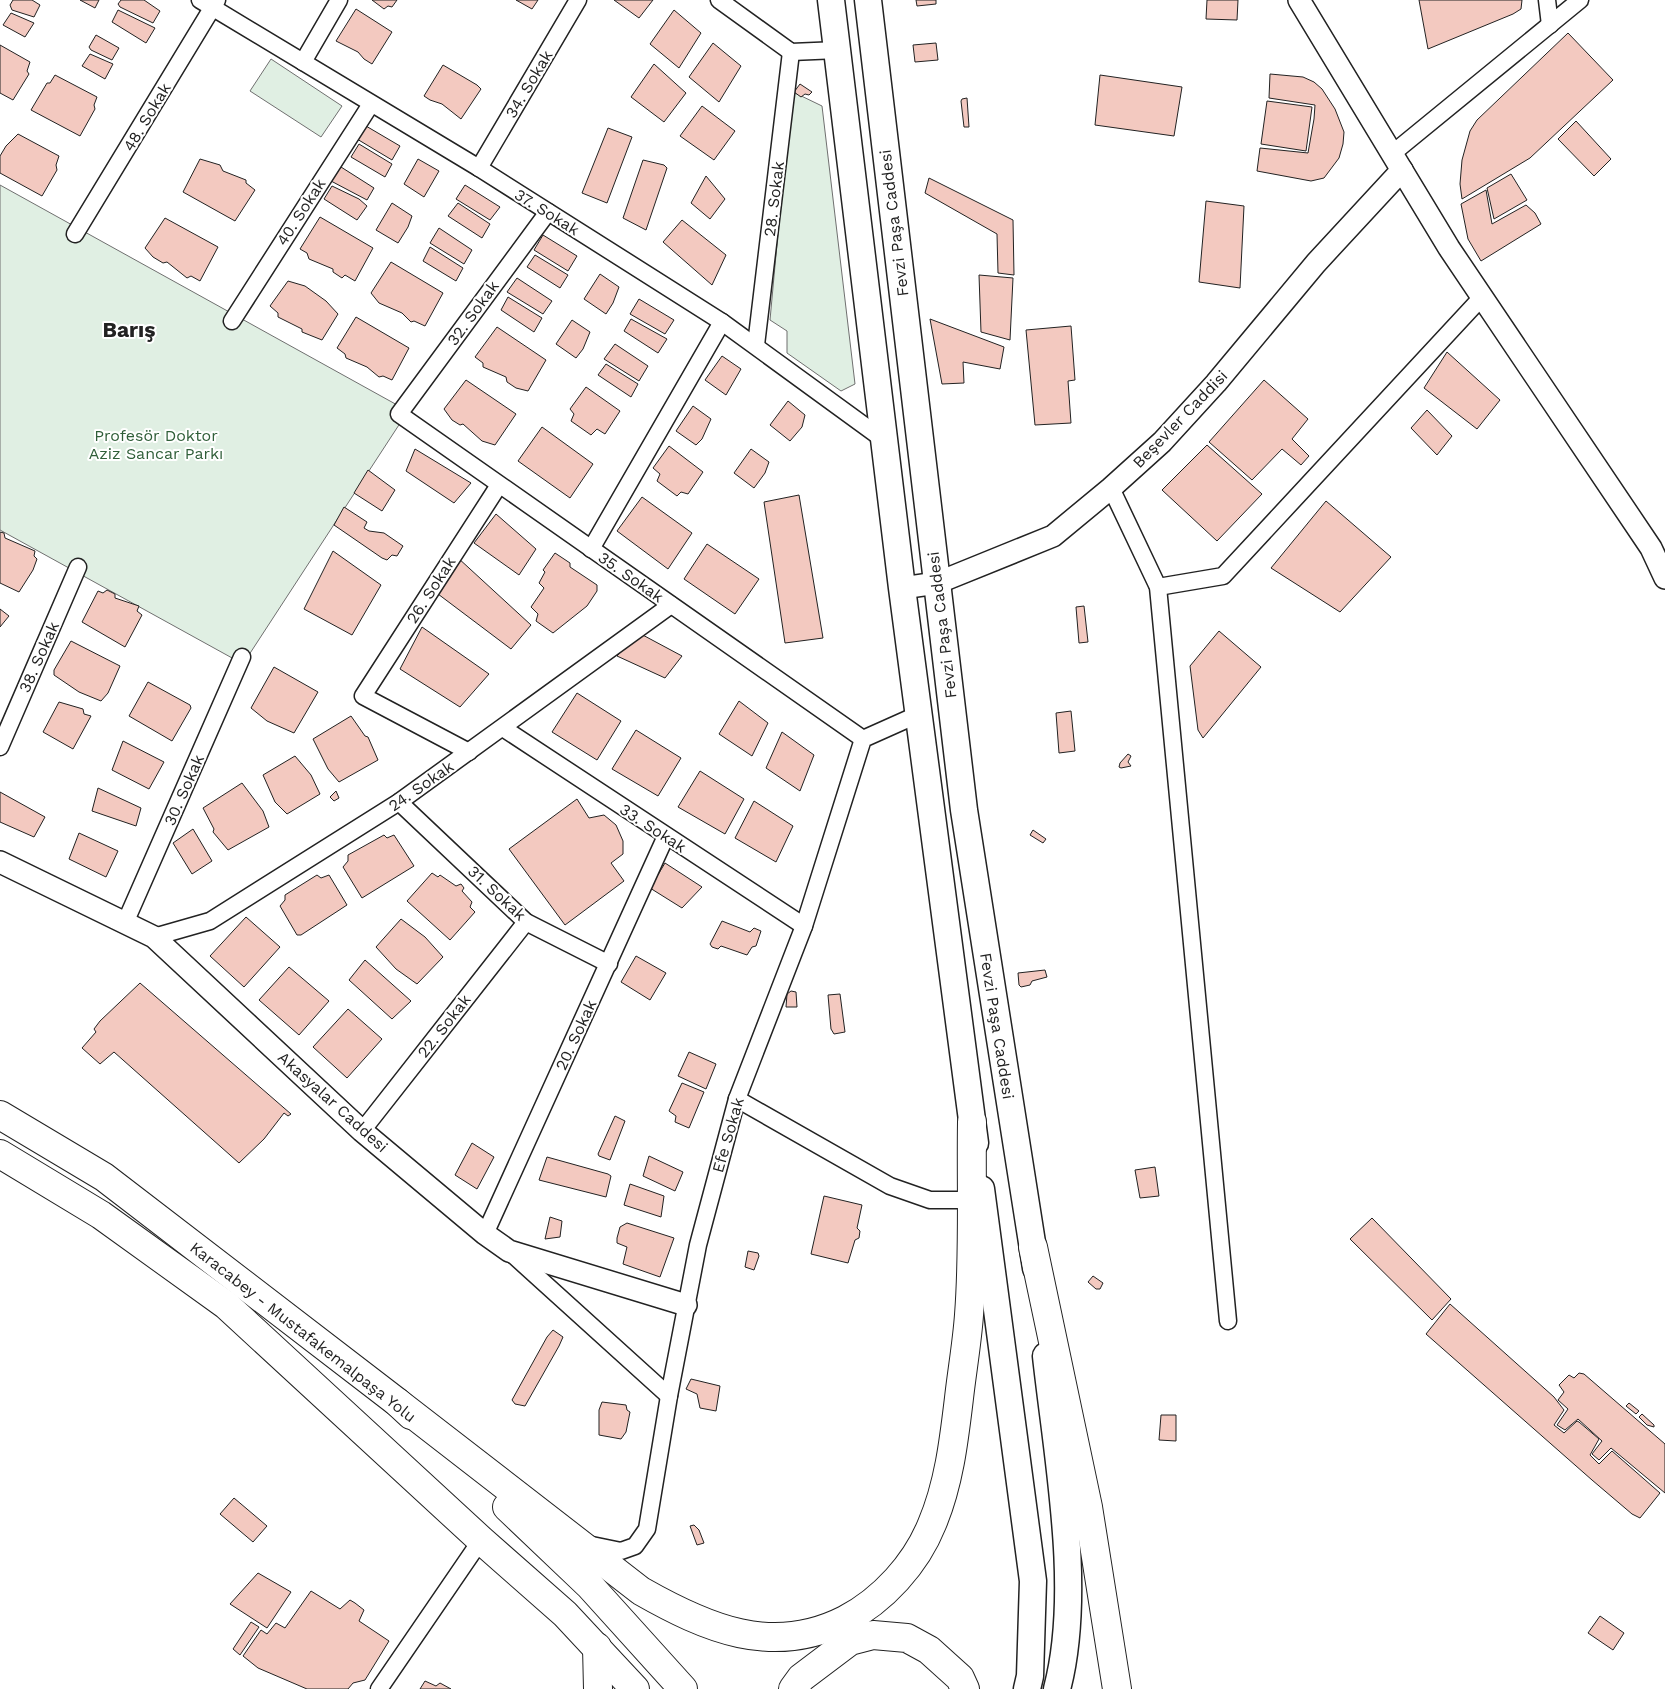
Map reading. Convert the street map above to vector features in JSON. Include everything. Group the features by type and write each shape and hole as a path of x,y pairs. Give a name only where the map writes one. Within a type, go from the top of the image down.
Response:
{"highway":[{"name":"Karacabey - Mustafakemalpaşa Yolu","path":"0,1114 104,1177 397,1402 590,1586 683,1689"},
{"path":"397,1402 642,1591 683,1614 726,1630 762,1638 803,1635 833,1626 865,1609 884,1593 909,1563 932,1524 952,1457 969,1315 977,1200 972,1122"},
{"name":"Karacabey - Mustafakemalpaşa Yolu","path":"0,1154 101,1216 226,1305 481,1540 565,1614 635,1689"},
{"path":"1033,1248 1088,1507 1117,1689"},
{"path":"793,1689 801,1678 843,1645 850,1641 873,1635 907,1638 929,1650 960,1678 966,1689"},
{"path":"597,1647 598,1689"}],"main road":[{"name":"Fevzi Paşa Caddesi","path":"832,0 902,588 972,1122"},
{"name":"Fevzi Paşa Caddesi","path":"868,0 964,810 1017,1158 1033,1248 1066,1537 1068,1610 1057,1689"},
{"path":"977,1200 1033,1581 1030,1676 1027,1689"}],"street":[{"path":"303,62 339,0"},
{"name":"34. Sokak","path":"479,168 578,0"},
{"path":"719,0 791,52 838,50"},
{"path":"1299,0 1449,248 1651,548 1665,578"},
{"path":"1547,0 1550,25"},
{"path":"1397,161 1580,0"},
{"name":"37. Sokak","path":"210,3 371,104 479,168 722,322 884,440"},
{"name":"48. Sokak","path":"75,234 210,3"},
{"name":"28. Sokak","path":"756,345 791,52"},
{"name":"40. Sokak","path":"232,321 371,104"},
{"name":"Beşevler Caddisi","path":"902,588 937,583 1053,536 1111,488 1175,427 1216,383 1316,263 1397,161"},
{"name":"32. Sokak","path":"399,414 548,212"},
{"path":"1158,587 1223,576 1482,297"},
{"path":"591,549 722,322"},
{"name":"35. Sokak","path":"399,414 863,739"},
{"name":"26. Sokak","path":"469,752 363,696 499,485"},
{"path":"1111,488 1158,587 1228,1321"},
{"name":"38. Sokak","path":"0,747 78,567"},
{"name":"24. Sokak","path":"154,937 210,920 399,802 672,605"},
{"name":"30. Sokak","path":"125,923 242,657"},
{"path":"863,739 919,714"},
{"name":"33. Sokak","path":"504,728 804,926"},
{"name":"Efe Sokak","path":"579,1543 621,1551 635,1546 647,1529 669,1396 698,1244 737,1099 804,926 863,739"},
{"name":"31. Sokak","path":"399,802 526,922 609,964"},
{"name":"20. Sokak","path":"485,1234 666,836"},
{"name":"Akasyalar Caddesi","path":"0,862 154,937 362,1130 485,1234 509,1251 686,1305"},
{"name":"22. Sokak","path":"362,1130 526,922"},
{"path":"737,1099 890,1186 930,1200 977,1200"},
{"path":"509,1251 669,1396"},
{"path":"380,1689 481,1540"}],"green space":[{"path":"271,59 342,106 321,137 250,91"},
{"path":"791,91 822,106 855,384 841,391 787,353 787,331 770,320"},
{"name":"Profesör Doktor Aziz Sancar Parkı","path":"0,185 408,411 243,664 0,530"}],"building":[{"path":"13,0 32,0 40,5 34,17 12,10 10,5"},
{"path":"80,0 99,0 95,8"},
{"path":"121,0 144,0 160,11 153,23 120,7 118,4"},
{"path":"372,0 397,0 392,7 388,6 384,9"},
{"path":"516,0 538,0 532,9"},
{"path":"614,0 653,0 639,18"},
{"path":"916,0 936,0 936,4 917,6"},
{"path":"1207,0 1238,0 1237,20 1206,19"},
{"path":"1419,0 1522,0 1521,9 1513,14 1428,49"},
{"path":"356,9 392,32 372,64 358,52 336,41"},
{"path":"118,10 155,28 146,43 112,22"},
{"path":"674,10 701,33 679,68 650,44"},
{"path":"11,13 34,23 25,37 3,25"},
{"path":"1568,33 1613,80 1530,158 1462,199 1460,184 1462,160 1470,131 1477,120"},
{"path":"96,35 119,48 112,60 91,50 89,47"},
{"path":"713,43 741,66 719,102 689,77"},
{"path":"936,43 938,60 915,62 913,45"},
{"path":"0,45 30,62 27,71 29,74 13,100 0,93"},
{"path":"90,54 113,64 105,79 82,66"},
{"path":"654,64 686,93 664,122 631,97"},
{"path":"443,65 481,89 461,119 442,104 424,96"},
{"path":"1270,74 1303,77 1314,82 1322,89 1335,109 1344,132 1343,144 1339,158 1324,178 1311,181 1257,171 1260,148 1308,153 1314,119 1315,105 1269,98"},
{"path":"55,75 97,97 94,105 95,109 80,136 31,110 47,83 50,83"},
{"path":"1100,75 1182,87 1174,136 1095,125"},
{"path":"800,84 812,92 801,97 794,92"},
{"path":"967,98 969,127 964,127 961,101"},
{"path":"1267,101 1312,107 1306,151 1261,144"},
{"path":"702,106 735,131 714,160 680,136"},
{"path":"1576,121 1611,159 1594,176 1558,139"},
{"path":"366,126 400,146 392,160 357,139"},
{"path":"608,128 632,137 607,203 582,193"},
{"path":"18,134 59,156 56,165 57,170 42,196 0,173 0,156 6,146"},
{"path":"359,144 392,164 385,177 351,157"},
{"path":"200,159 220,165 223,171 246,180 246,183 255,190 235,221 183,192"},
{"path":"418,159 439,171 424,197 404,184"},
{"path":"643,160 664,165 667,168 646,230 623,218"},
{"path":"341,167 374,188 367,200 331,181"},
{"path":"1511,174 1527,200 1494,219 1487,188"},
{"path":"706,176 725,199 710,219 691,203"},
{"path":"929,178 1013,220 1014,275 998,273 997,234 925,193"},
{"path":"465,185 500,207 490,220 456,199"},
{"path":"332,186 359,199 367,206 357,220 324,199"},
{"path":"1486,190 1492,224 1526,205 1535,213 1541,224 1481,261 1468,239 1461,204"},
{"path":"1206,201 1244,206 1240,288 1199,282"},
{"path":"392,203 412,216 408,227 398,243 376,230"},
{"path":"458,203 490,224 482,238 448,216"},
{"path":"320,217 373,248 355,281 345,275 342,278 333,272 333,269 309,259 307,253 300,249"},
{"path":"165,218 218,247 200,281 191,276 187,278 167,262 163,263 153,257 145,248"},
{"path":"682,220 726,255 712,285 663,242"},
{"path":"439,228 472,250 464,264 430,243"},
{"path":"543,235 577,256 568,271 534,250"},
{"path":"430,247 463,268 456,281 423,261"},
{"path":"535,255 568,275 560,288 527,267"},
{"path":"391,262 443,293 425,326 414,321 411,322 402,313 379,303 371,293"},
{"path":"600,274 619,287 613,303 606,314 584,299"},
{"path":"979,275 1013,278 1010,340 981,332"},
{"path":"517,278 552,301 543,314 507,292"},
{"path":"288,281 305,286 326,301 338,314 322,340 302,332 302,329 278,317 278,313 270,306"},
{"path":"508,297 542,318 534,332 501,310"},
{"path":"639,299 674,320 665,334 630,314"},
{"path":"356,317 409,348 392,380 383,376 379,377 367,367 346,358 345,354 337,348"},
{"path":"631,319 667,339 658,353 624,331"},
{"path":"930,319 1004,347 1000,369 963,362 964,383 942,384"},
{"path":"572,320 590,332 583,349 576,358 556,344"},
{"path":"1071,326 1075,380 1068,381 1071,423 1035,425 1026,330"},
{"path":"497,327 546,360 528,391 516,388 507,382 506,377 483,367 483,363 475,357"},
{"path":"615,344 648,366 639,381 604,359"},
{"path":"1447,352 1500,400 1477,429 1424,388"},
{"path":"722,356 741,369 726,395 705,380"},
{"path":"606,364 638,384 631,397 598,375"},
{"path":"466,380 516,414 495,445 482,441 463,424 460,425 452,420 444,409"},
{"path":"1264,380 1308,419 1292,439 1309,456 1301,465 1282,449 1252,480 1209,442"},
{"path":"586,387 620,411 605,434 597,429 591,435 571,421 574,414 570,409"},
{"path":"788,401 805,415 802,427 790,441 770,425"},
{"path":"693,406 711,419 702,439 696,445 676,431"},
{"path":"1427,410 1452,436 1437,455 1411,428"},
{"path":"542,427 593,464 570,498 518,461"},
{"path":"1207,445 1262,494 1217,541 1162,490"},
{"path":"669,446 703,472 688,494 681,492 677,496 657,481 660,474 653,468"},
{"path":"415,449 471,483 454,503 406,471"},
{"path":"751,449 769,462 765,473 754,488 734,473"},
{"path":"368,470 395,490 382,511 354,493"},
{"path":"799,495 823,638 785,643 764,502"},
{"path":"642,497 692,533 668,569 617,531"},
{"path":"1326,501 1391,557 1340,612 1271,568"},
{"path":"344,507 367,522 364,528 369,531 384,533 403,546 397,556 392,555 387,560 382,558 334,525"},
{"path":"496,514 536,549 519,575 474,543"},
{"path":"0,532 4,533 5,538 35,551 34,556 37,559 33,570 19,592 0,583"},
{"path":"707,544 759,579 735,614 684,579"},
{"path":"333,551 381,585 352,635 304,609"},
{"path":"555,553 570,563 570,567 597,585 597,591 587,606 553,633 536,621 538,614 531,607 544,588 539,583 545,572 543,570"},
{"path":"457,557 531,625 511,649 438,594"},
{"path":"107,590 115,594 115,598 139,606 137,611 142,615 125,647 82,622 98,591 103,593"},
{"path":"1084,606 1088,642 1079,643 1076,607"},
{"path":"0,609 9,616 0,627"},
{"path":"422,627 489,674 460,707 400,669"},
{"path":"1219,631 1261,667 1203,738 1198,730 1190,666"},
{"path":"639,633 682,656 665,678 617,656"},
{"path":"71,641 120,666 108,693 101,701 79,692 54,675 54,670"},
{"path":"274,667 318,692 294,733 267,721 251,708"},
{"path":"148,682 190,705 191,708 172,741 129,716"},
{"path":"577,693 621,721 597,760 552,732"},
{"path":"739,701 768,723 752,756 719,734"},
{"path":"59,702 83,709 84,714 91,716 73,749 43,732"},
{"path":"1071,711 1075,751 1059,753 1056,713"},
{"path":"351,716 365,736 368,737 378,760 339,782 328,769 313,739"},
{"path":"636,730 681,758 658,796 612,769"},
{"path":"782,732 814,755 800,791 766,768"},
{"path":"123,741 164,762 149,789 112,770"},
{"path":"1128,754 1131,756 1128,762 1131,766 1119,767 1120,763"},
{"path":"295,756 311,775 320,794 287,814 275,802 263,775"},
{"path":"700,771 744,799 725,834 678,807"},
{"path":"242,783 263,811 269,827 228,850 213,832 214,829 203,808"},
{"path":"98,788 141,808 136,826 92,811"},
{"path":"336,791 339,798 334,801 330,797"},
{"path":"0,792 45,817 34,837 0,822"},
{"path":"577,799 589,818 604,815 616,825 623,841 623,854 611,863 624,881 565,925 509,849"},
{"path":"754,801 793,826 776,862 735,838"},
{"path":"193,829 212,861 192,874 173,843"},
{"path":"1033,830 1046,839 1043,843 1030,835"},
{"path":"79,833 118,851 106,877 69,859"},
{"path":"384,835 387,838 394,835 414,866 362,898 343,867 348,861 348,855"},
{"path":"665,863 702,887 682,908 650,888"},
{"path":"432,873 438,877 440,875 456,886 461,884 464,888 462,891 472,902 470,907 475,912 450,940 407,901"},
{"path":"317,875 321,878 329,875 347,905 301,935 297,935 280,906 285,900 285,895"},
{"path":"246,917 280,947 244,987 210,956"},
{"path":"401,919 425,937 443,957 417,984 396,969 376,947"},
{"path":"722,921 750,932 754,928 761,931 756,946 752,947 747,955 721,946 718,949 712,947 710,944"},
{"path":"636,956 666,973 650,1000 621,982"},
{"path":"365,960 411,1001 392,1019 349,980"},
{"path":"289,967 329,1001 299,1035 259,1000"},
{"path":"1045,970 1047,977 1032,981 1030,985 1021,987 1019,985 1018,973"},
{"path":"140,983 291,1114 288,1116 284,1113 264,1139 239,1163 114,1052 100,1064 82,1048 96,1032 94,1029 100,1021"},
{"path":"791,991 796,992 797,1007 786,1007 787,994"},
{"path":"840,994 845,1032 834,1034 831,1029 828,995"},
{"path":"348,1009 382,1039 347,1078 313,1047"},
{"path":"689,1052 716,1064 706,1089 678,1076"},
{"path":"682,1083 704,1092 689,1128 675,1122 676,1116 669,1111"},
{"path":"615,1116 625,1121 610,1160 598,1154"},
{"path":"472,1143 494,1157 477,1189 455,1175"},
{"path":"649,1156 683,1172 675,1191 643,1176"},
{"path":"547,1157 611,1176 606,1197 539,1180"},
{"path":"1155,1167 1159,1196 1140,1198 1135,1170"},
{"path":"630,1184 664,1196 661,1217 624,1205"},
{"path":"824,1196 862,1205 857,1228 860,1231 859,1238 855,1240 848,1263 811,1254"},
{"path":"550,1217 562,1221 560,1237 545,1239"},
{"path":"1372,1218 1451,1299 1432,1320 1350,1239"},
{"path":"627,1223 674,1238 660,1277 623,1264 627,1247 617,1243 617,1238 620,1227"},
{"path":"748,1251 758,1253 759,1256 754,1270 745,1267"},
{"path":"1093,1276 1103,1283 1100,1289 1096,1289 1088,1282"},
{"path":"1450,1304 1554,1397 1564,1410 1554,1425 1564,1433 1577,1421 1579,1422 1599,1439 1590,1455 1599,1464 1612,1451 1660,1493 1640,1518 1632,1514 1592,1480 1426,1334"},
{"path":"553,1330 563,1337 559,1346 525,1406 515,1404 512,1400 547,1337"},
{"path":"1579,1373 1584,1374 1665,1444 1665,1493 1611,1448 1599,1460 1592,1454 1602,1441 1578,1419 1565,1430 1557,1425 1568,1409 1558,1400 1564,1392 1559,1385 1569,1375 1574,1378"},
{"path":"691,1379 720,1386 716,1411 700,1408 697,1394 686,1389"},
{"path":"602,1402 626,1405 627,1410 630,1412 626,1432 621,1439 599,1435 599,1410"},
{"path":"1629,1403 1639,1411 1636,1414 1626,1406"},
{"path":"1642,1414 1654,1427 1647,1425 1639,1417"},
{"path":"1161,1415 1176,1415 1176,1441 1159,1440"},
{"path":"234,1498 267,1526 253,1542 220,1514"},
{"path":"694,1525 699,1530 704,1543 697,1545 690,1526"},
{"path":"258,1573 291,1592 267,1628 230,1604"},
{"path":"311,1591 340,1609 350,1600 355,1603 364,1610 359,1621 389,1641 365,1680 353,1683 348,1689 307,1689 258,1668 243,1656 261,1630 267,1634 276,1623 285,1628"},
{"path":"1600,1616 1624,1633 1613,1650 1588,1633"},
{"path":"251,1622 259,1627 240,1655 233,1649"},
{"path":"425,1681 436,1686 440,1683 451,1689 420,1689"}],"district":[{"name":"Barış","path":"129,329"}]}
